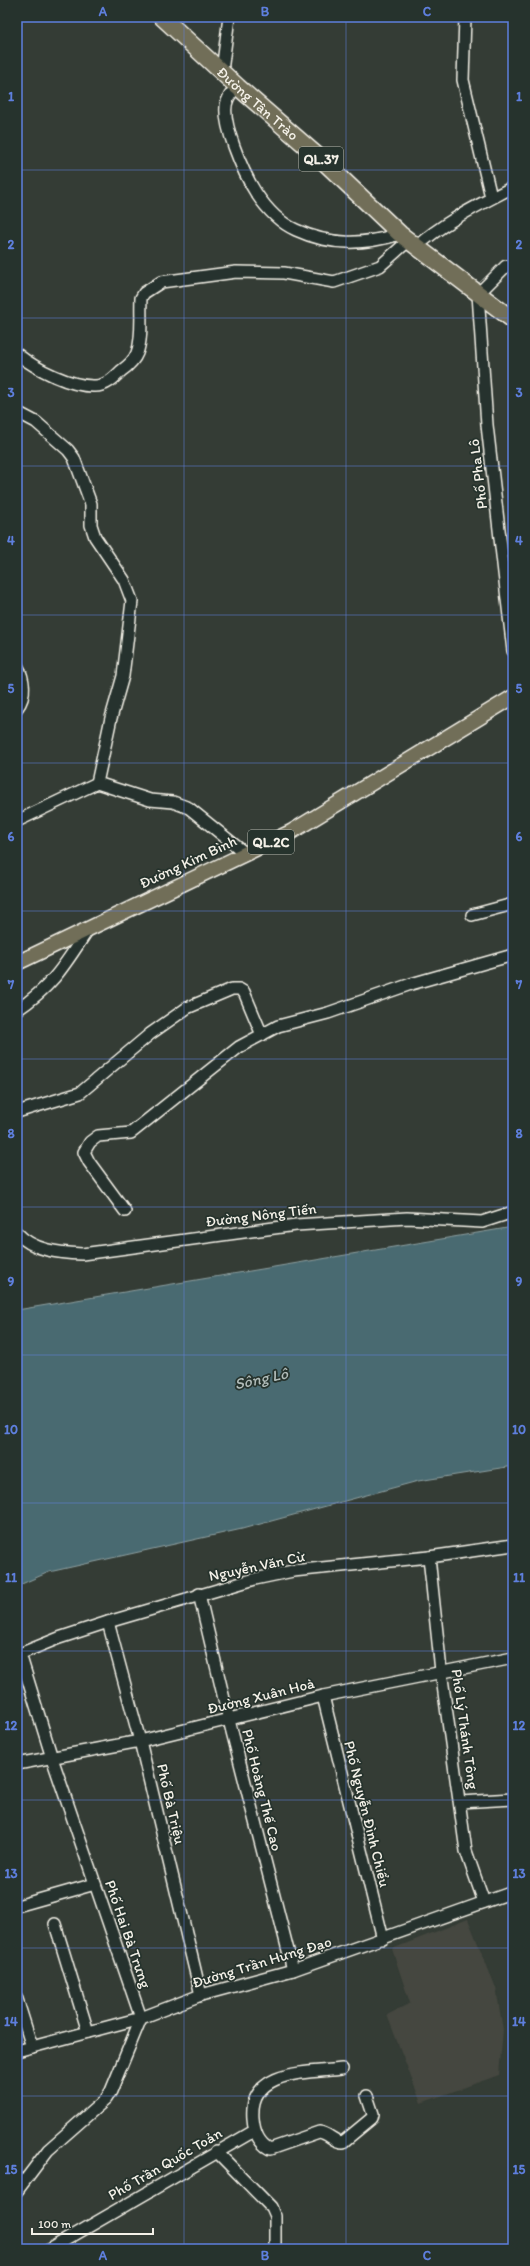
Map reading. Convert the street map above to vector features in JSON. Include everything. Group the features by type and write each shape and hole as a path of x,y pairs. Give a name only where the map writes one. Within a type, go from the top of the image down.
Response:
{"highway":[{"name":"Đường Tân Trào","path":"162,17 238,87 321,159 408,241 513,320"},
{"name":"Đường Tân Trào","path":"480,295 513,331"}],"main road":[{"name":"Đường Kim Bình","path":"17,963 89,927 246,854 304,824 513,697"}],"street":[{"path":"222,71 229,17"},
{"path":"465,17 463,80 492,197"},
{"path":"238,87 227,100 227,122 249,182 272,213 296,230 334,242 366,243 408,241"},
{"path":"17,354 26,361 63,380 95,386 103,385 109,382 133,361 139,347 141,298 144,293 161,282 236,272 284,273 334,282 380,266 408,241 436,229 492,197 513,188"},
{"path":"480,295 506,266"},
{"name":"Phố Pha Lô","path":"480,295 487,425 510,585 513,651"},
{"path":"17,412 36,422 68,450 74,458 91,504 91,525 95,537 124,580 132,601 123,676 111,718 97,783"},
{"path":"17,665 22,675 23,696 17,708"},
{"path":"17,821 97,783 150,800 173,802 189,808 246,854"},
{"path":"472,915 513,904"},
{"path":"17,1010 40,993 56,977 76,951 76,948 89,927"},
{"path":"65,939 76,948"},
{"path":"125,1211 89,1162 84,1152 85,1147 98,1136 108,1133 123,1135 131,1133 239,1047 278,1026 328,1013 411,984 513,955"},
{"path":"17,1112 80,1094 150,1034 187,1008 232,989 239,989 244,992 262,1035"},
{"name":"Đường Nông Tiến","path":"17,1234 38,1248 61,1253 82,1254 296,1225 407,1218 482,1222 513,1212"},
{"name":"Nguyễn Văn Cừ","path":"19,1654 108,1622 255,1578 293,1571 430,1557 513,1545"},
{"name":"Phố Lý Thánh Tông","path":"430,1557 441,1671 466,1852 484,1902"},
{"name":"Phố Hoàng Thế Cao","path":"199,1594 229,1720 293,1970"},
{"name":"Phố Bà Triệu","path":"108,1622 140,1741 201,1995"},
{"name":"Phố Hai Bà Trưng","path":"19,1654 52,1758 141,2018"},
{"name":"Đường Xuân Hoà","path":"17,1764 140,1741 323,1696 441,1671 513,1658"},
{"name":"Phố Nguyễn Đình Chiểu","path":"323,1696 383,1939"},
{"path":"460,1802 513,1799"},
{"path":"17,1906 95,1884"},
{"name":"Đường Trần Hưng Đạo","path":"17,2051 141,2018 201,1995 293,1970 513,1892"},
{"path":"55,1924 88,2032"},
{"path":"17,1999 32,2047"},
{"path":"18,2187 48,2150 112,2092 125,2054 141,2018"},
{"path":"342,2069 286,2076 270,2081 261,2089 255,2098 252,2109 254,2130 264,2146 270,2149 319,2132 324,2132 337,2142 342,2142 372,2118 373,2114 367,2096"},
{"name":"Phố Trần Quốc Toản","path":"50,2249 254,2130"},
{"path":"216,2151 270,2207 275,2216 274,2249"}],"shaded area":[{"path":"468,1919 496,1988 503,2030 499,2075 421,2103 387,2015 410,2003 392,1949"}],"water":[{"name":"Sông Lô","path":"513,1227 513,1466 418,1481 242,1529 49,1572 17,1586 17,1310"}]}
